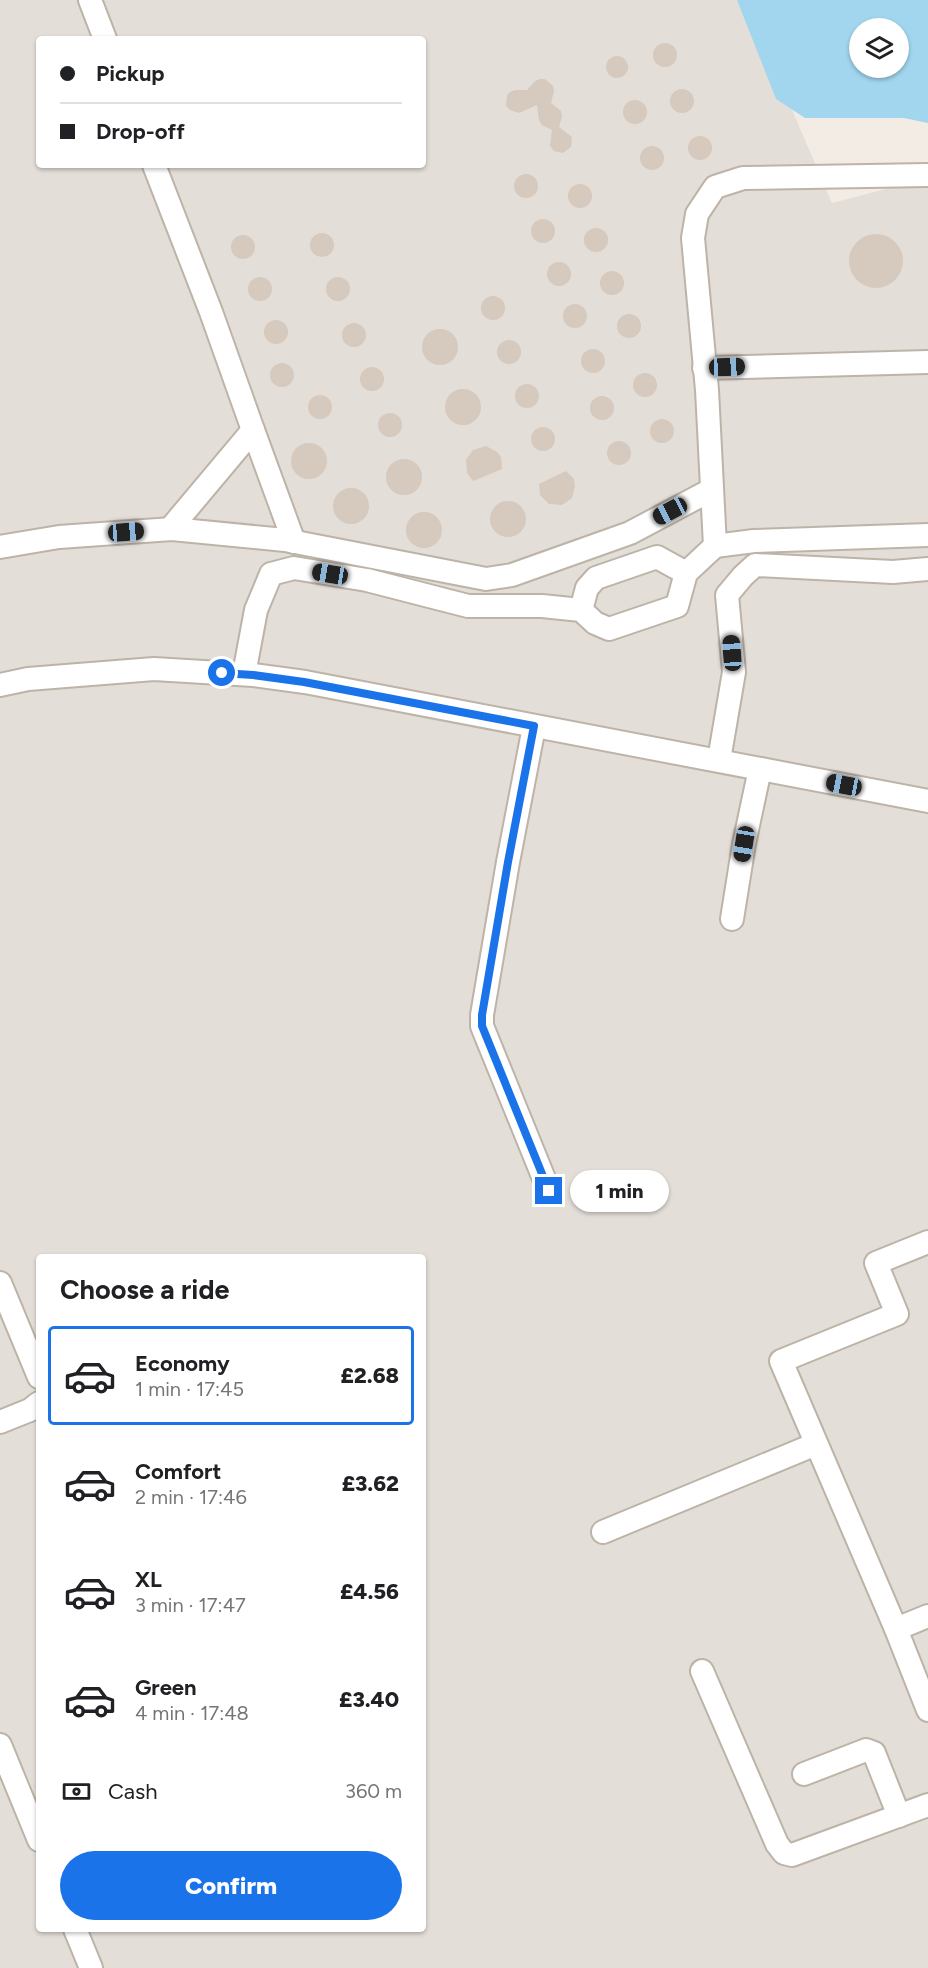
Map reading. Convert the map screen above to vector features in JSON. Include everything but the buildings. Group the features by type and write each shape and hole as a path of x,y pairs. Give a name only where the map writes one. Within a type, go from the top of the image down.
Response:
{"street":[{"path":"90,0 104,36"},
{"path":"155,168 211,312 294,542"},
{"path":"715,546 693,238 698,214 715,187 743,178 928,175"},
{"path":"704,368 928,362"},
{"path":"170,529 253,430"},
{"path":"0,528 9,545 58,537 170,529 294,542 486,579 512,575 630,532 711,490"},
{"path":"244,674 256,610 270,574 294,568 367,580 468,606 542,606 581,610 595,622 609,629 677,606 686,573 715,546 754,540 928,535"},
{"path":"581,610 587,588 596,578 657,557 686,573"},
{"path":"719,760 734,672 728,595 755,565 893,572 928,569"},
{"path":"0,685 28,679 154,669 244,674 304,682 928,801"},
{"path":"534,726 508,862 482,1026 549,1191"},
{"path":"732,919 744,844 760,769"},
{"path":"928,1242 876,1263 897,1314 781,1361 896,1629 928,1710"},
{"path":"0,1283 36,1370"},
{"path":"0,1422 36,1405"},
{"path":"603,1532 816,1444"},
{"path":"896,1629 928,1616"},
{"path":"702,1671 777,1844 784,1853 792,1855 928,1805"},
{"path":"0,1745 36,1833"},
{"path":"804,1774 866,1750 874,1753 899,1816"},
{"path":"76,1932 91,1968"}],"shaded area":[{"path":"0,0 745,0 832,203 928,178 928,1968 0,1968"}],"water":[{"path":"737,0 928,0 928,123 904,118 805,118 776,99"}],"route":[{"path":"222,673 304,682 534,726 508,862 482,1026 549,1191"}]}
